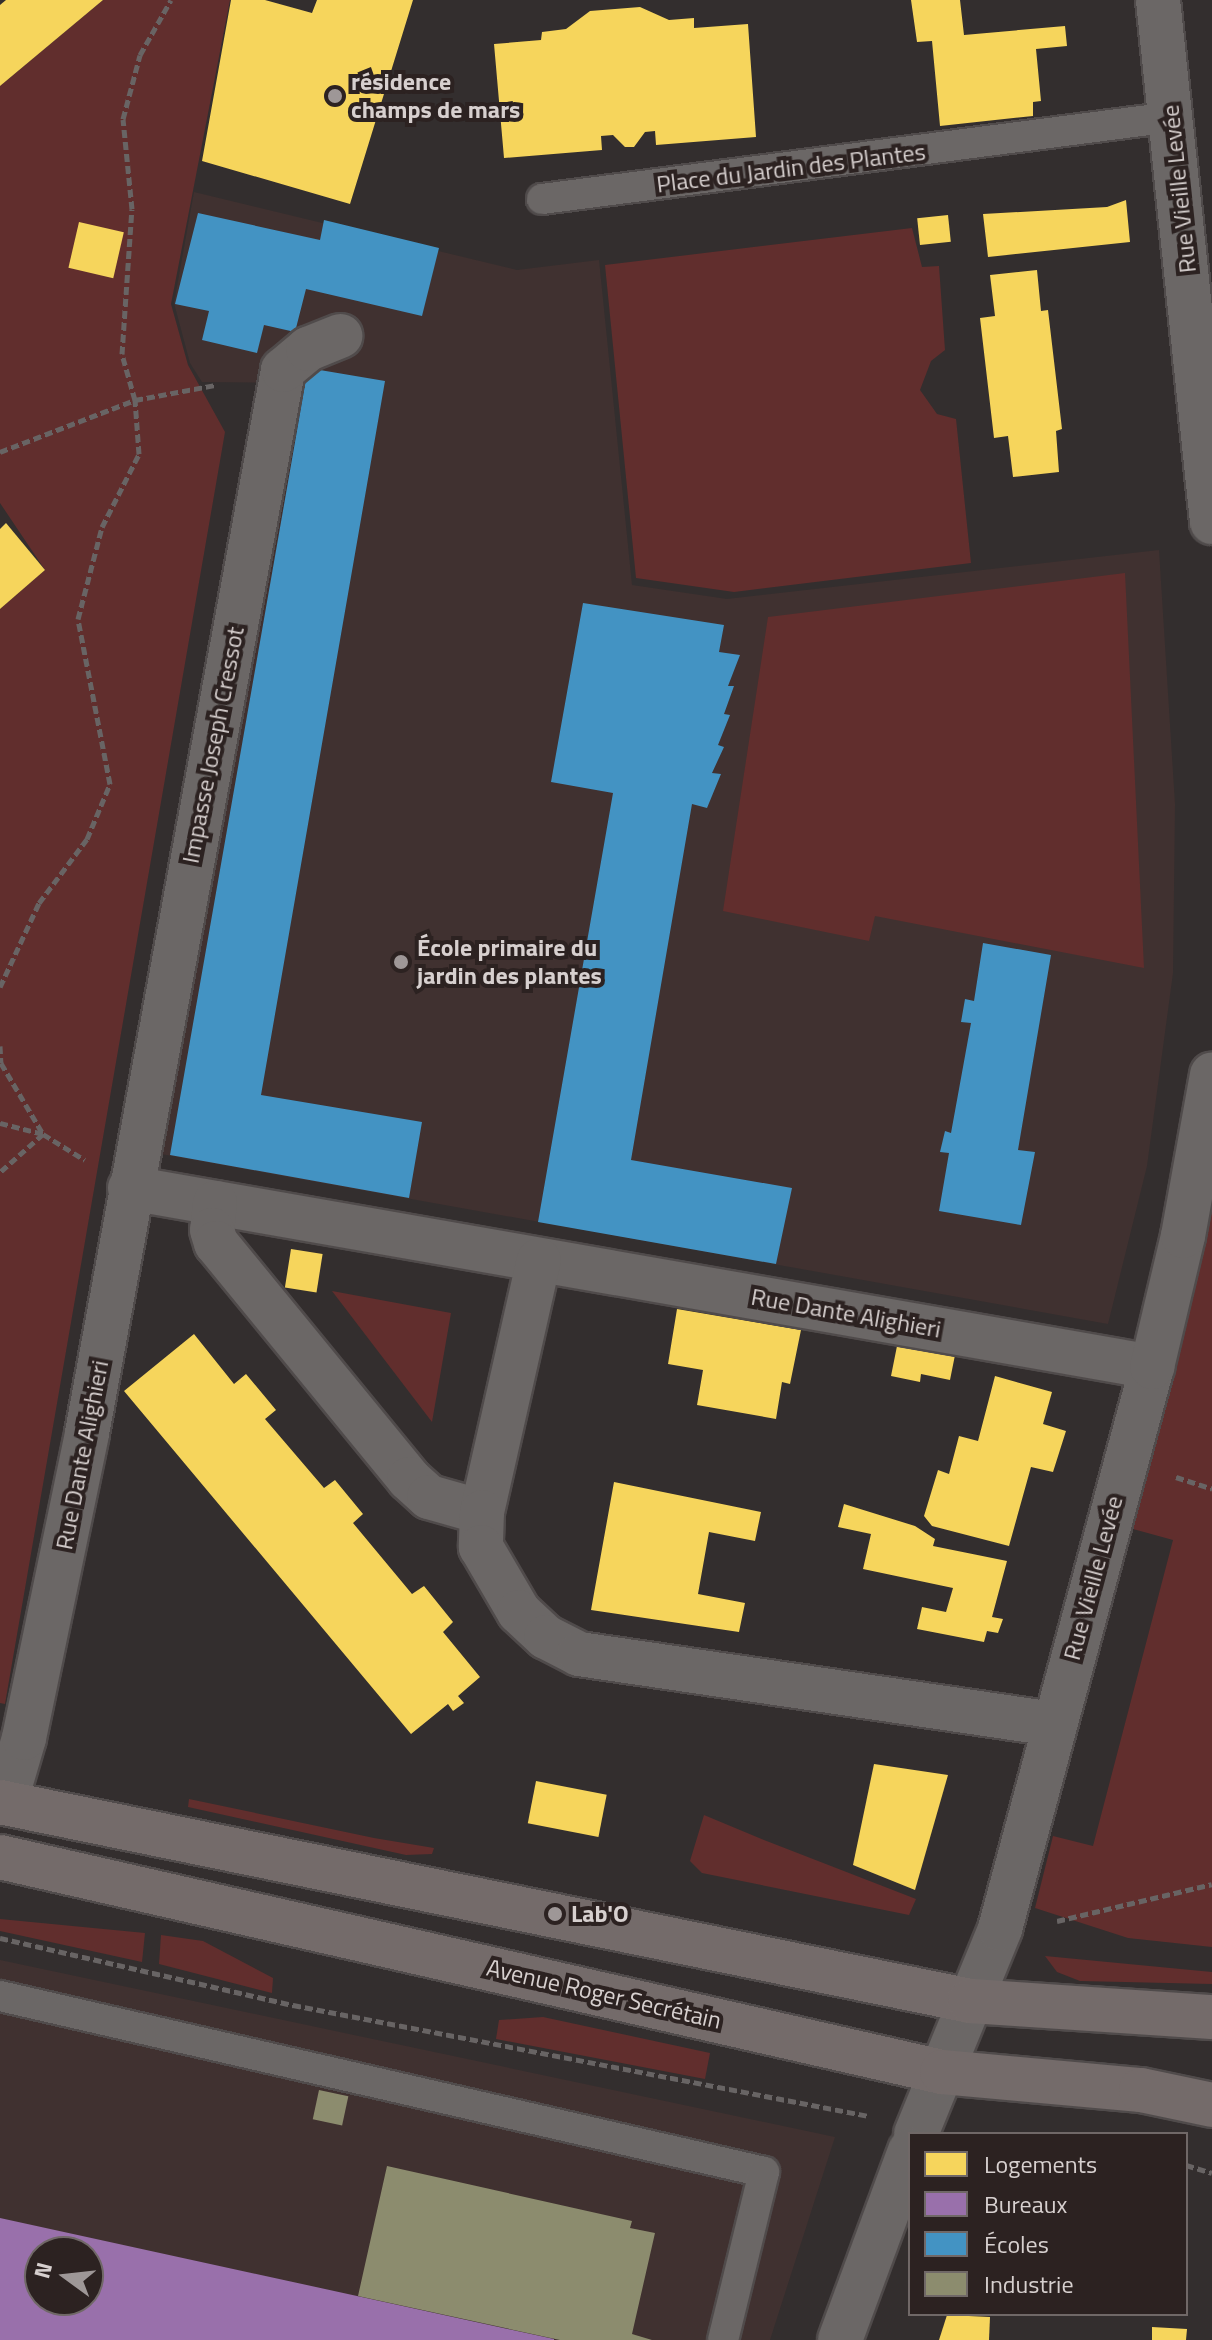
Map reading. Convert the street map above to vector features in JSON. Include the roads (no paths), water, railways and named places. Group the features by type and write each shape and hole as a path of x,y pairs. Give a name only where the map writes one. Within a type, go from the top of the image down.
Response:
{"main road":[{"path":"2,1803 970,2001 1212,2017"},
{"name":"Avenue Roger Secrétain","path":"0,1857 942,2072 1141,2090 1212,2105"},
{"path":"0,1870 73,1873"}],"street":[{"name":"Rue Vieille Levée","path":"1158,0 1212,522"},
{"name":"Impasse Joseph Cressot","path":"130,1188 283,370 308,349 341,336"},
{"name":"Rue Vieille Levée","path":"917,2132 1000,1929 1152,1367 1183,1236 1212,1075"},
{"name":"Rue Dante Alighieri","path":"2,1803 24,1738 87,1433 130,1188 1152,1367"},
{"path":"215,1203 212,1230 216,1243 409,1479 429,1497 482,1512"},
{"path":"539,1260 482,1512 481,1547 519,1612 546,1637 579,1654 1053,1724"},
{"name":"Rue Vieille Levée","path":"840,2340 908,2154"}],"lane":[{"name":"Place du Jardin des Plantes","path":"542,199 1039,137 1172,117"},
{"path":"0,1996 764,2172 723,2340"}],"place":[{"name":"résidence champs de mars","path":"335,96"},
{"name":"École primaire du jardin des plantes","path":"401,962"},
{"name":"Lab'O","path":"555,1914"}]}
